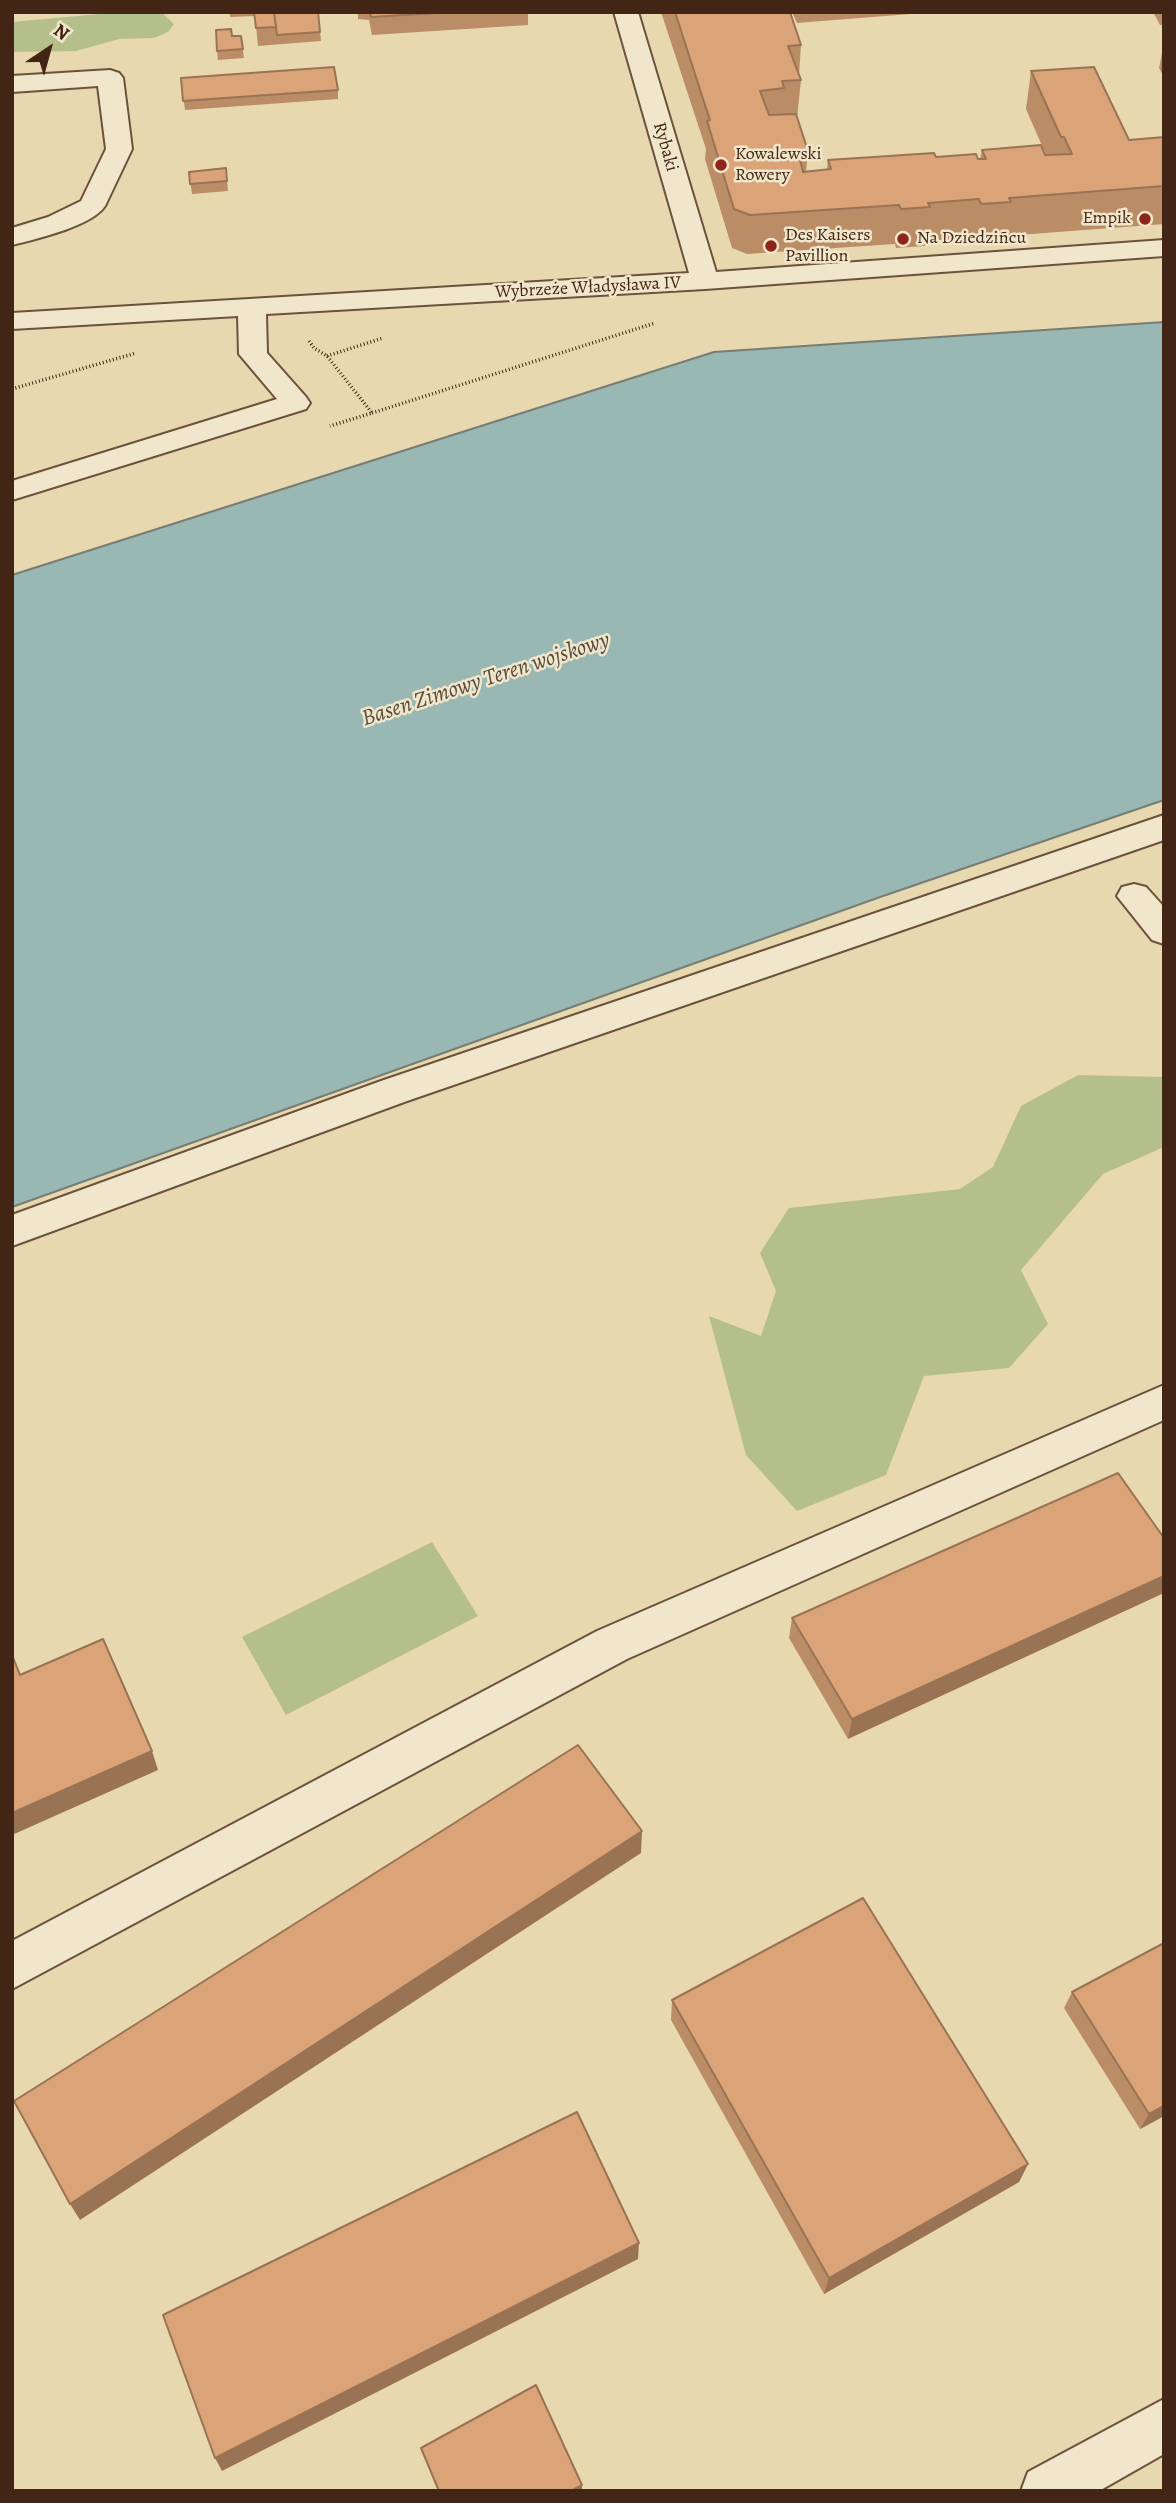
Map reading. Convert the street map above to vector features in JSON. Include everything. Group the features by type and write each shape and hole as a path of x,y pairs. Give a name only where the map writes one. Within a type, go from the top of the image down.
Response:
{"street":[{"name":"Rybaki","path":"626,12 705,281"},
{"path":"12,84 110,78 119,149 92,206 57,223 12,237"},
{"name":"Wybrzeże Władysława IV","path":"12,321 705,281 1164,248"},
{"path":"12,491 296,403 254,354 252,308"},
{"path":"12,1231 394,1091 1164,827"},
{"path":"1134,896 1164,931"},
{"path":"12,1966 612,1645 1164,1402"},
{"path":"1048,2491 1164,2425"}],"path":[{"path":"372,413 664,320"},
{"path":"12,389 144,350"}],"green space":[{"path":"121,12 161,12 174,24 168,32 154,38 119,39 76,51 12,52 12,22"},
{"path":"1078,1075 1162,1077 1164,1147 1103,1174 1021,1270 1048,1324 1009,1368 924,1376 886,1475 797,1511 746,1455 709,1316 761,1336 776,1291 760,1253 789,1208 960,1189 993,1167 1021,1106"},
{"path":"432,1542 478,1616 286,1715 242,1637"}],"water":[{"name":"Basen Zimowy Teren wojskowy","path":"1164,322 1164,800 883,896 12,1207 12,575 714,352"}],"building":[{"path":"254,12 274,12 276,27 256,28"},
{"path":"274,12 318,12 320,32 277,35"},
{"path":"370,12 453,12 371,17"},
{"path":"675,12 790,12 801,45 788,46 801,80 782,81 784,88 760,91 769,115 796,114 808,151 798,152 803,172 831,169 828,160 934,153 936,157 976,154 978,159 986,159 982,150 1041,145 1045,155 1072,154 1064,137 1061,137 1031,71 1094,67 1129,140 1164,137 1164,186 1009,198 1011,202 981,204 979,199 928,203 930,207 901,209 899,205 750,215 734,209 707,121 710,120"},
{"path":"231,29 232,36 241,36 243,49 217,51 216,30"},
{"path":"334,67 338,90 183,101 181,78"},
{"path":"226,168 227,181 190,184 189,172"},
{"path":"1118,1473 1164,1538 1164,1576 852,1719 792,1618"},
{"path":"103,1639 152,1751 12,1813 12,1655 20,1675"},
{"path":"578,1745 642,1831 70,2204 14,2101"},
{"path":"863,1898 1028,2164 829,2278 672,2000"},
{"path":"1164,1943 1164,2106 1149,2114 1072,1992"},
{"path":"577,2112 639,2243 215,2458 163,2315"},
{"path":"536,2385 582,2485 571,2491 439,2491 421,2448"}],"place":[{"name":"Kowalewski Rowery","path":"721,165"},
{"name":"Empik","path":"1145,219"},
{"name":"Na Dziedziñcu","path":"903,239"},
{"name":"Des Kaisers Pavillion","path":"771,246"}]}
